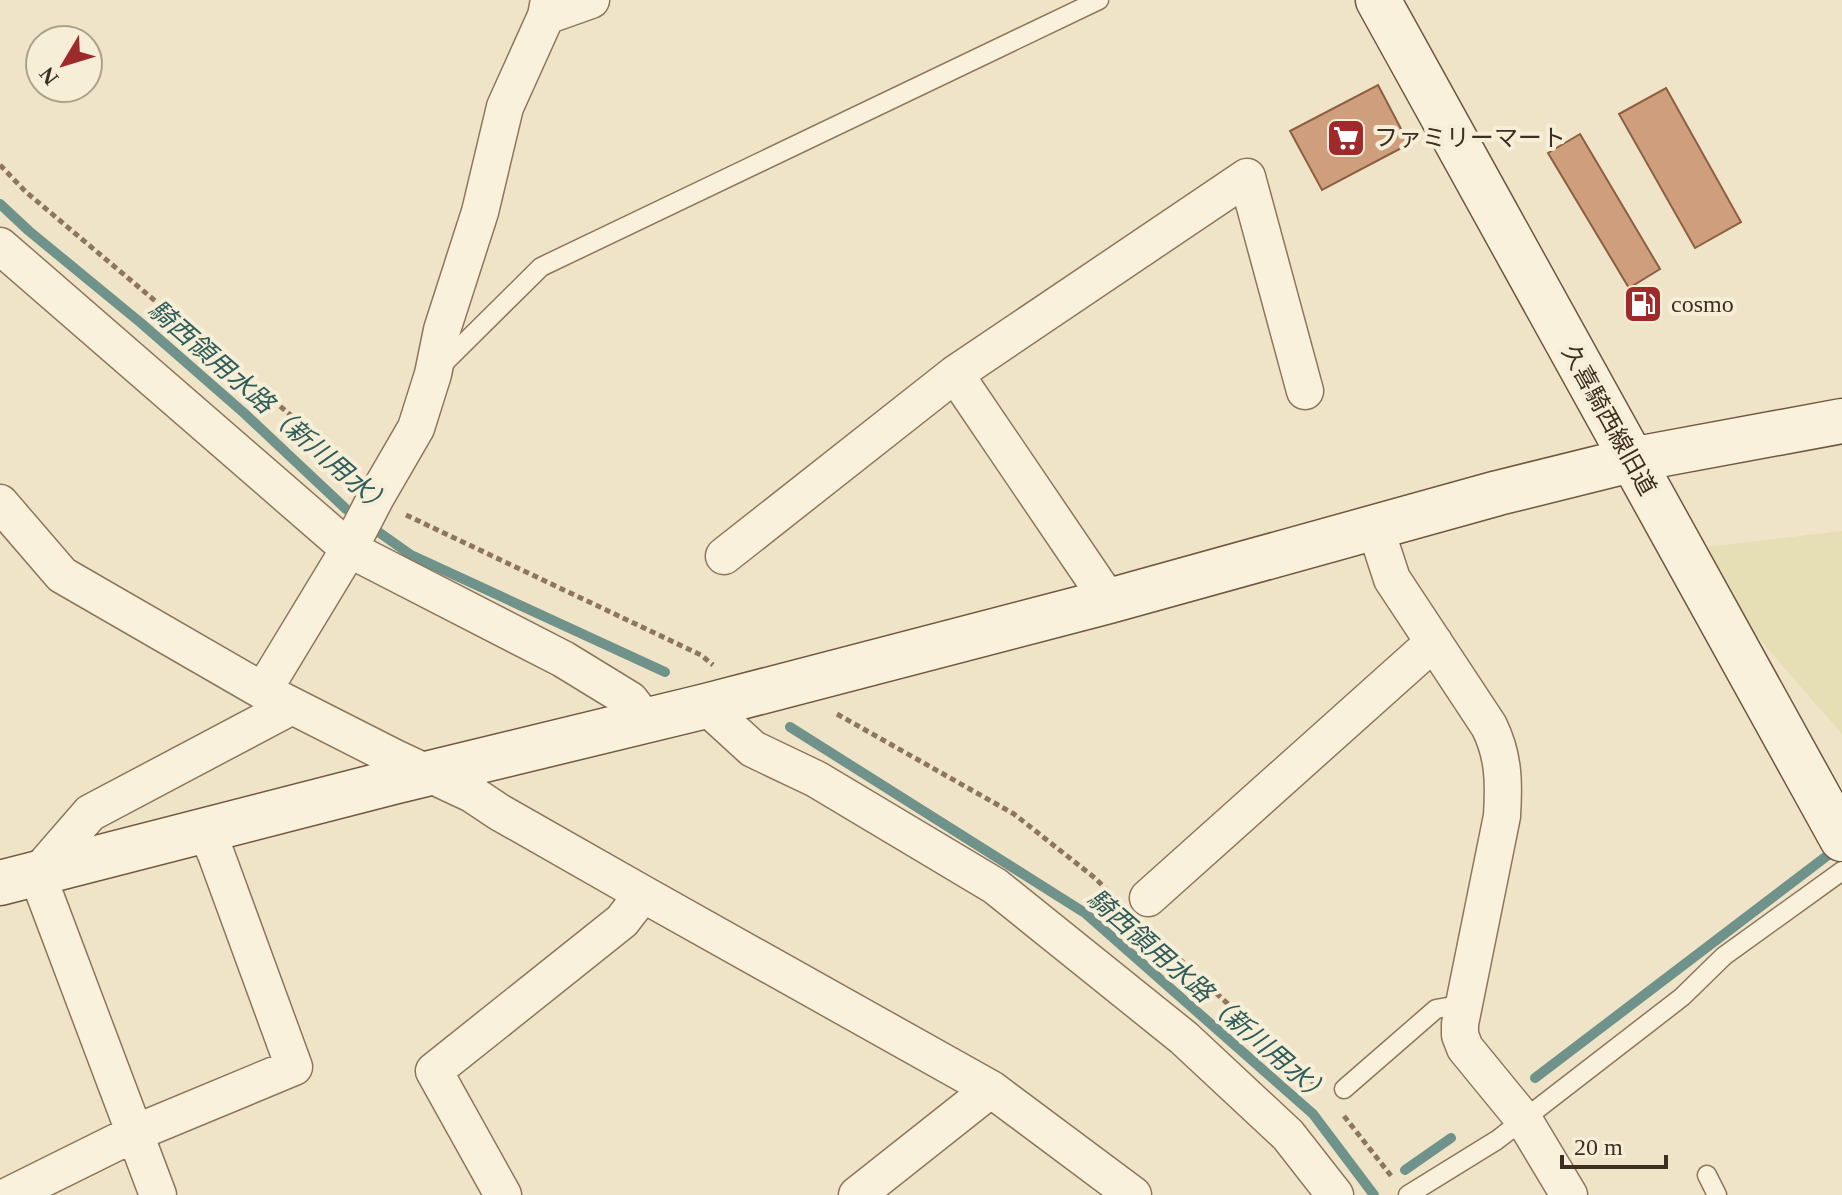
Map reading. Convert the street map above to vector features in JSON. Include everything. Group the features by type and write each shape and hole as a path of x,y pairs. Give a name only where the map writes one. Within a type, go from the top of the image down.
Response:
{"street":[{"path":"18,879 90,813 278,698 349,549 362,492 416,428 433,374 442,330 480,212 505,107 548,8 591,0"},
{"name":"久喜騎西線旧道","path":"1378,0 1842,839"},
{"path":"724,556 955,374 1247,177 1305,391"},
{"path":"0,246 349,549 563,659 630,700 647,722"},
{"path":"955,374 1109,601"},
{"path":"18,879 429,773 647,722 712,687 1109,601 1631,460 1842,421"},
{"path":"0,503 62,575 278,698 472,794 643,894 991,1089 1133,1195"},
{"path":"1375,527 1392,579 1489,726 1498,745 1501,762 1502,816 1460,1035 1465,1048 1524,1120 1569,1195"},
{"path":"1148,898 1434,642"},
{"path":"712,687 753,749 816,779 995,886 1184,1038 1288,1135 1335,1195"},
{"path":"10,1195 135,1133 294,1067 205,830"},
{"path":"18,879 135,1133 158,1195"},
{"path":"503,1195 434,1071 622,921 643,894"},
{"path":"857,1195 991,1089"}],"lane":[{"path":"433,374 541,267 1099,0"},
{"path":"1408,1195 1524,1120 1682,997 1724,956 1842,871"},
{"path":"1344,1089 1436,1009 1464,1004"},
{"path":"1707,1175 1717,1195"}],"path":[{"path":"0,165 38,202 300,423 362,492"},
{"path":"408,515 701,655 712,687"}],"shaded area":[{"path":"1842,531 1842,734 1682,550"}],"building":[{"path":"1378,85 1409,144 1322,190 1290,131"},
{"path":"1666,88 1741,222 1695,248 1619,114"},
{"path":"1580,134 1660,269 1629,288 1548,153"}],"waterway":[{"name":"騎西領用水路（新川用水）","path":"0,204 244,413 346,509 411,555 665,672"},
{"name":"騎西領用水路（新川用水）","path":"790,727 1085,913 1313,1114 1374,1195"},
{"path":"1535,1078 1836,849"},
{"path":"1405,1170 1451,1138"}],"place":[{"name":"ファミリーマート","path":"1346,138"},
{"name":"cosmo","path":"1643,304"}]}
